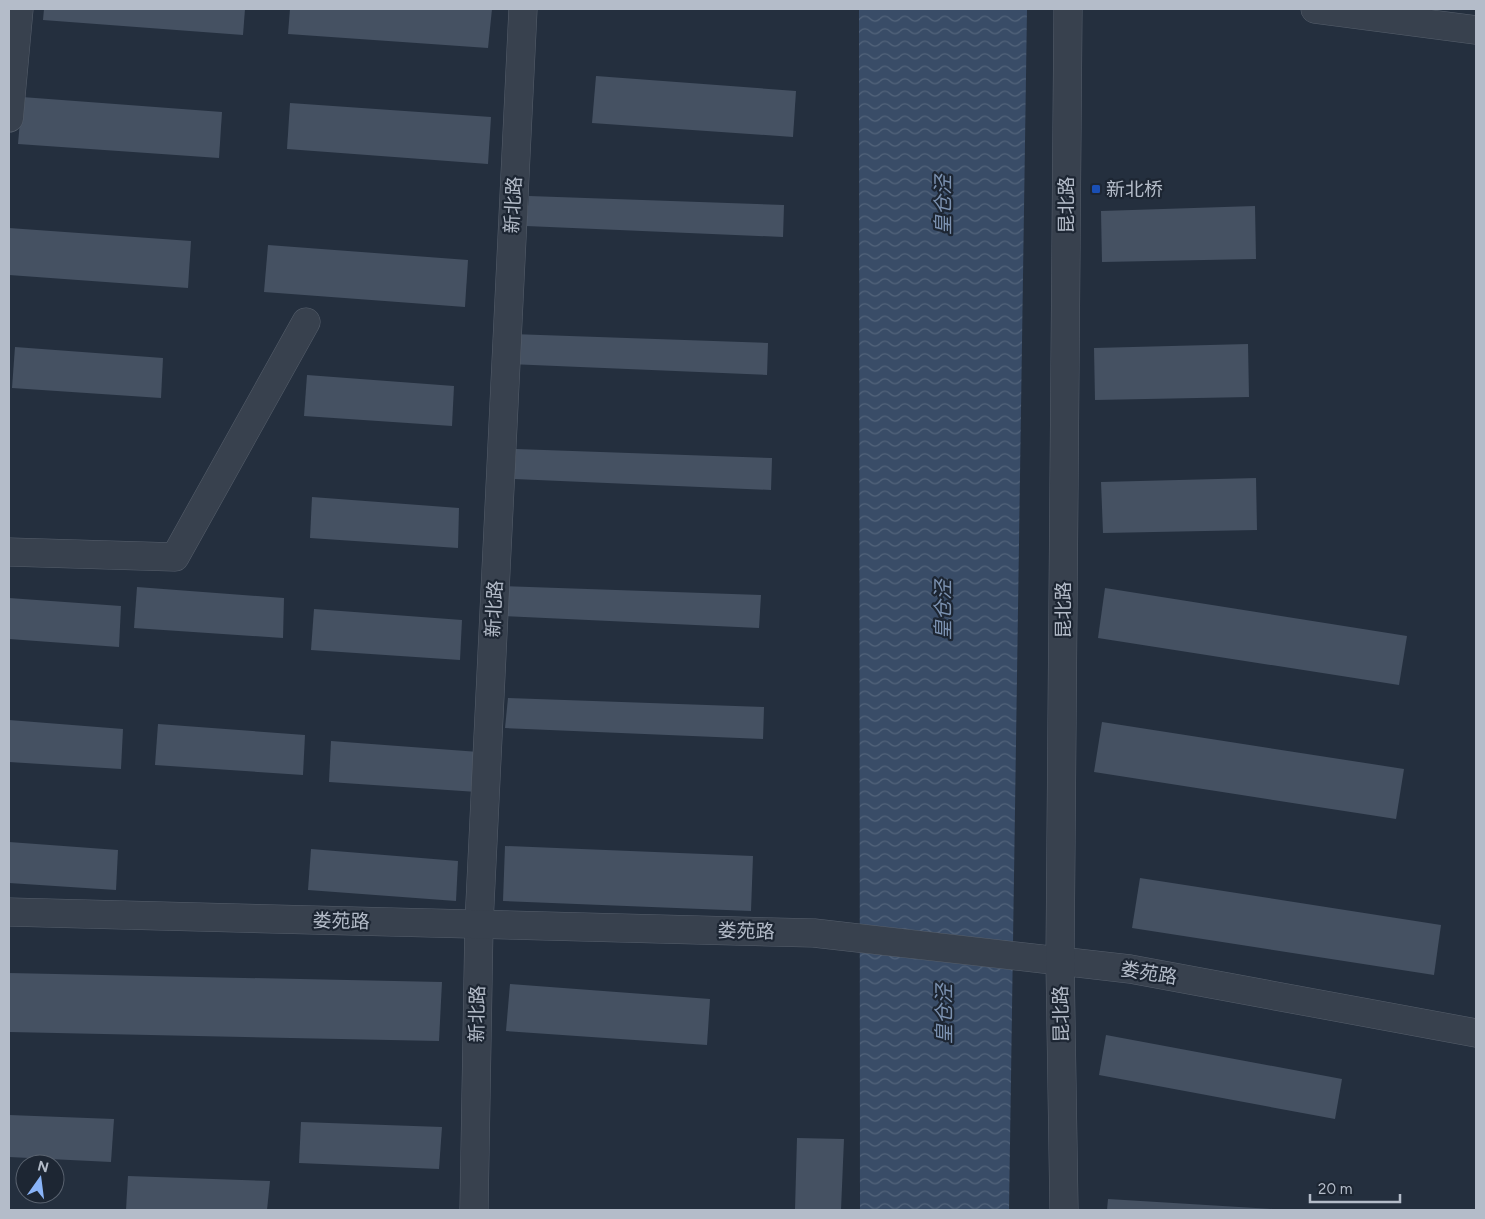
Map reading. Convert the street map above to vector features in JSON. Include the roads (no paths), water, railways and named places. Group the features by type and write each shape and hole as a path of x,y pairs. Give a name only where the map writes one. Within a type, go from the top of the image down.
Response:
{"street":[{"path":"9,118 19,9"},
{"name":"新北路","path":"474,1210 479,924 523,9"},
{"name":"昆北路","path":"1064,1210 1060,961 1068,9"},
{"path":"1315,9 1476,30"},
{"path":"9,552 175,557 306,322"},
{"name":"娄苑路","path":"9,912 814,933 1130,969 1476,1033"}],"water":[{"name":"皇仓泾","path":"859,9 1027,9 1009,1210 860,1210"}],"place":[{"name":"新北桥","path":"1096,189"}]}
